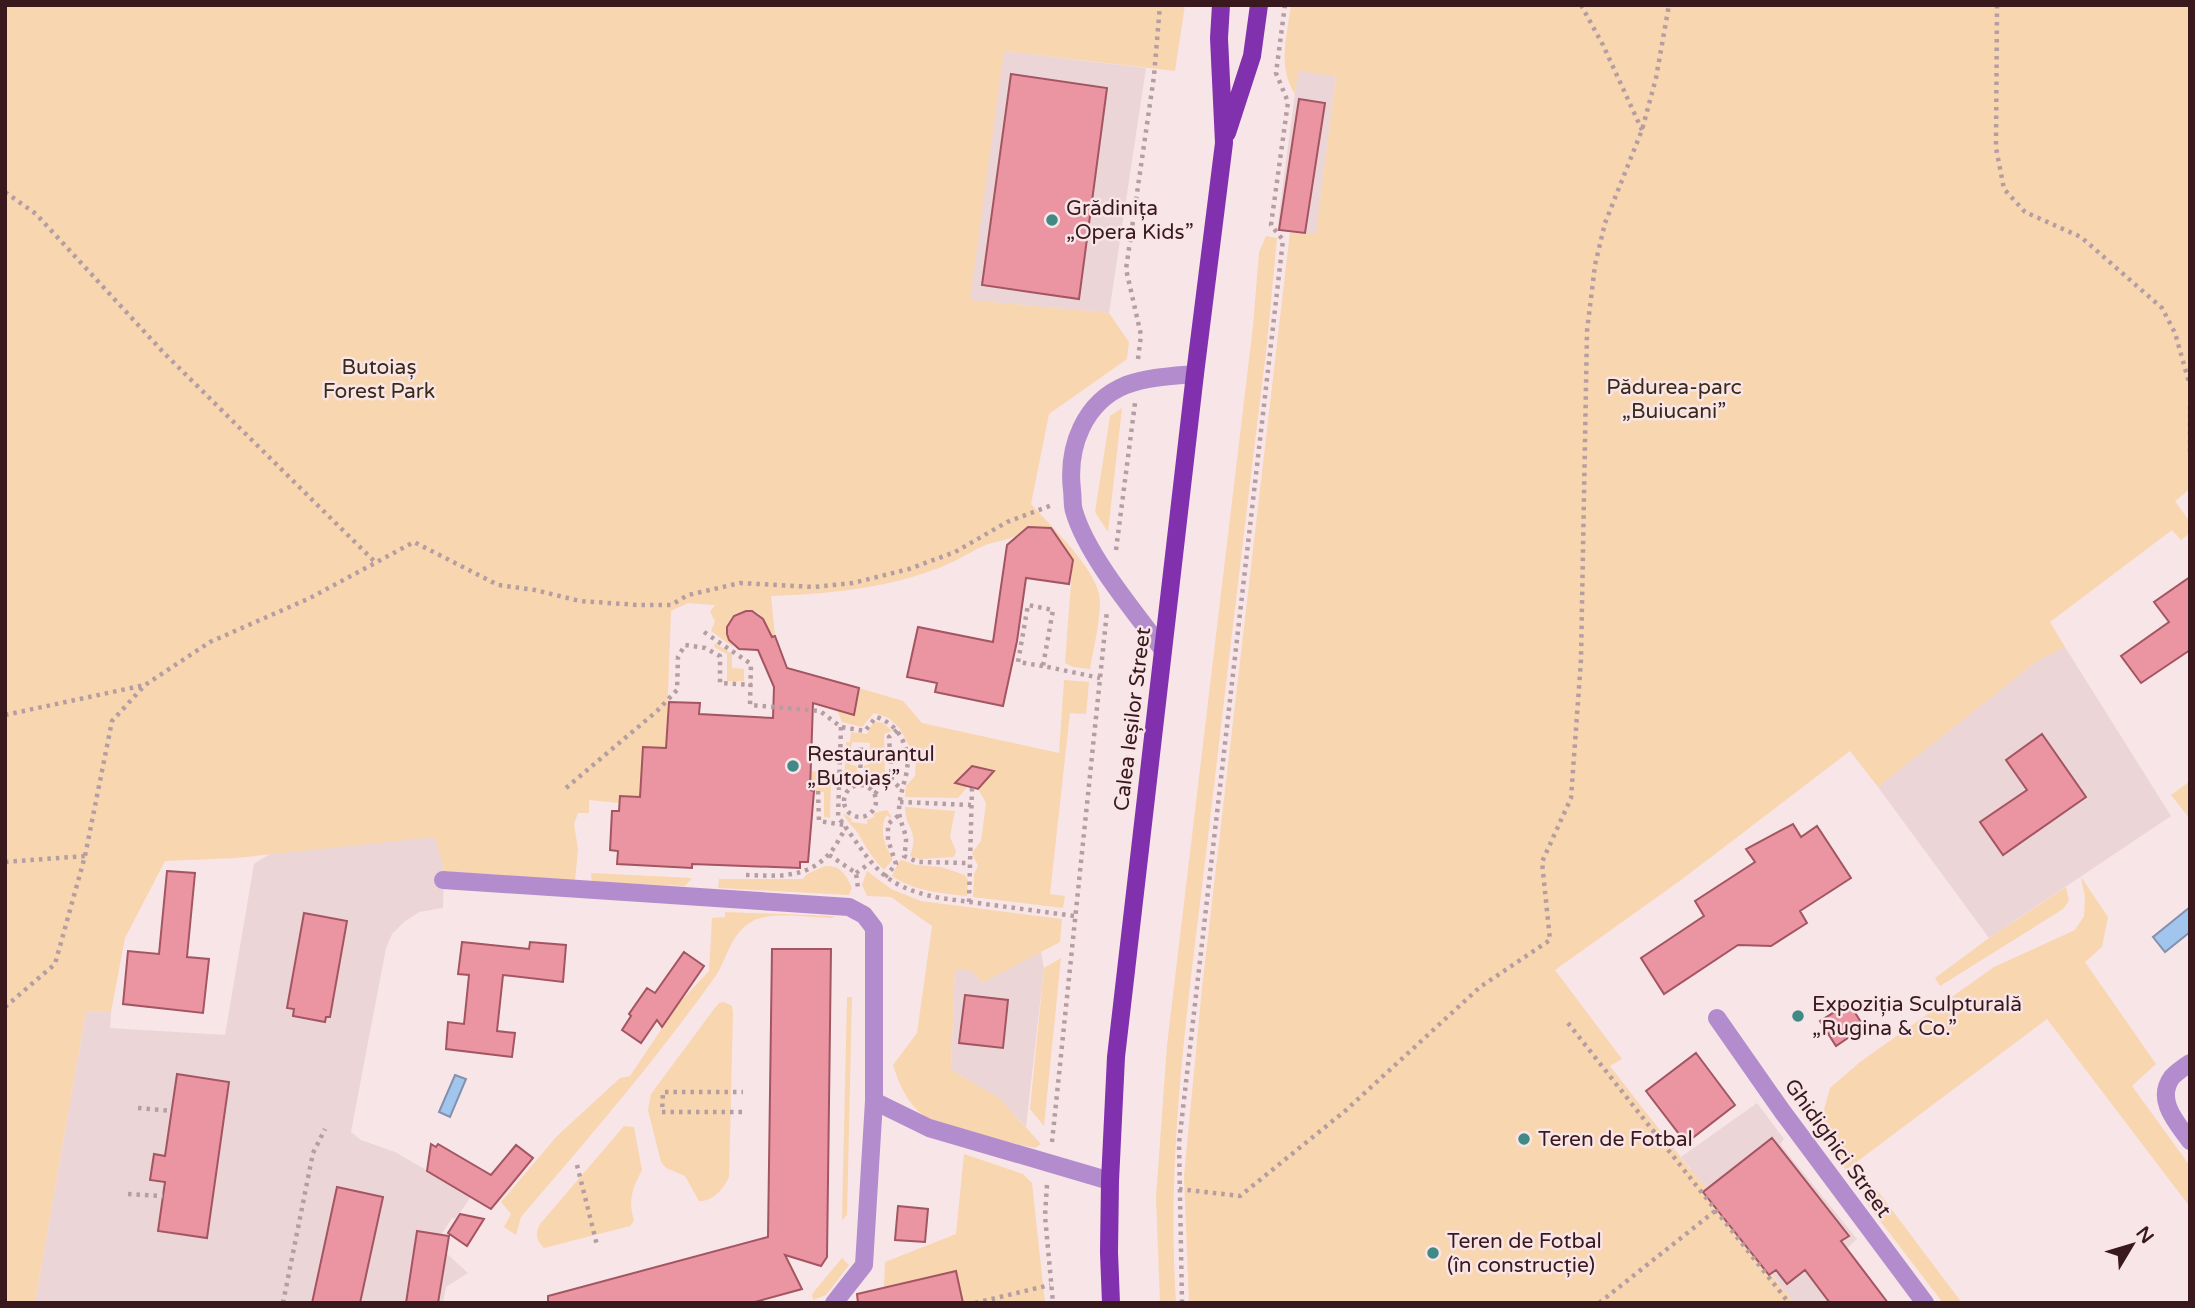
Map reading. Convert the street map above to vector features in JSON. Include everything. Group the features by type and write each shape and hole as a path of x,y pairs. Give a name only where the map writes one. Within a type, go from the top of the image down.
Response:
{"main road":[{"name":"Calea Ieșilor Street","path":"1111,1303 1110,1181 1116,1057 1224,143 1219,38 1221,5"},
{"name":"Calea Ieșilor Street","path":"1224,143 1252,56 1259,5"}],"lane":[{"path":"1163,650 1092,550 1073,510 1071,458 1073,446 1093,406 1108,394 1136,382 1195,374"},
{"path":"443,880 857,909 874,928 874,1101 864,1265 834,1303"},
{"name":"Ghidighici Street","path":"1717,1018 1782,1111 1925,1303"},
{"path":"2190,1063 2172,1077 2166,1091 2167,1110 2190,1141"},
{"path":"874,1101 929,1128 1110,1181"}],"path":[{"path":"1052,1303 1045,1216 1049,1163 1110,578 1119,537 1136,382 1140,335 1126,269 1154,76 1160,5"},
{"path":"1182,1303 1179,1143 1283,240 1271,225 1288,102 1276,73 1285,5"},
{"path":"1581,5 1642,130"},
{"path":"1179,1189 1241,1196 1345,1111 1480,987 1550,940 1542,862 1571,798 1581,660 1587,331 1595,265 1605,223 1642,130 1656,78 1669,5"},
{"path":"1997,5 1996,148 2004,189 2025,212 2081,237 2162,308 2175,334 2190,386"},
{"path":"5,192 36,214 164,353 376,562"},
{"path":"2190,406 2190,453"},
{"path":"5,1007 55,964 85,856 112,721 145,685 210,642 310,598 414,542 498,585 580,600 671,605 688,595 740,583 814,587 853,583 909,569 955,552 1007,522 1073,498"},
{"path":"1043,666 1053,610 1028,605 1018,662 1100,678"},
{"path":"704,632 751,664 750,705 820,711 841,727 865,731 876,717 891,723 905,748 907,761 899,815 906,839 904,856"},
{"path":"566,788 657,711 677,690 678,657 685,645 705,648 720,656 720,683 752,685"},
{"path":"5,715 145,685"},
{"path":"841,727 841,800 838,817 870,863 886,877 919,894 1075,916"},
{"path":"892,780 889,737 897,730"},
{"path":"860,785 861,744"},
{"path":"841,800 851,814 866,816 876,804 877,779 892,780 901,788"},
{"path":"841,800 848,790 860,785 868,786 875,794"},
{"path":"969,902 972,787"},
{"path":"818,791 819,821 845,826"},
{"path":"900,802 971,805"},
{"path":"896,860 888,840 888,824 899,815"},
{"path":"770,876 803,874 828,855 845,826"},
{"path":"828,855 856,873 857,909"},
{"path":"5,862 85,856"},
{"path":"886,877 896,860 904,856 918,862 968,863"},
{"path":"856,873 870,863"},
{"path":"1568,1023 1789,1303"},
{"path":"742,1112 663,1112 663,1092 743,1092"},
{"path":"138,1108 172,1111"},
{"path":"283,1303 313,1153 326,1129"},
{"path":"577,1165 597,1245"},
{"path":"128,1194 163,1196"},
{"path":"1599,1303 1715,1211"},
{"path":"975,1303 1050,1285"}],"shaded area":[{"name":"Grădinița „Opera Kids”","path":"1004,51 1146,68 1109,313 969,300"},
{"path":"1298,70 1336,76 1316,235 1277,230"},
{"path":"2065,647 2171,816 1989,938 1878,787 2037,661"},
{"path":"435,836 444,871 443,908 419,912 404,922 392,934 386,948 351,1132 361,1140 395,1152 471,1196 456,1219 452,1218 441,1235 439,1252 446,1253 468,1273 446,1287 443,1303 35,1303 86,1011 111,1012 110,1028 225,1035 254,864 270,854"},
{"path":"1041,952 1044,968 1026,1127 999,1098 951,1070 955,968 972,971 982,983"},
{"path":"1757,1103 1784,1139 1780,1144 1857,1239 1847,1248 1888,1303 1794,1303 1771,1273 1773,1271 1681,1157"}],"green space":[{"name":"Butoiaș Forest Park","path":"5,5 1185,5 1175,71 1004,51 970,300 1109,313 1129,342 1127,359 1049,414 1031,504 1089,571 1099,594 1100,610 1090,669 1065,663 1073,557 1060,555 1061,543 1051,528 1028,527 1015,536 979,548 942,567 916,576 833,592 771,596 775,636 766,638 764,622 759,614 750,610 744,611 727,627 733,647 711,631 715,621 710,612 715,605 688,603 671,611 666,748 643,747 640,797 620,796 619,803 589,800 589,813 578,813 574,824 578,849 575,881 444,871 435,837 236,858 165,861 125,938 111,1012 86,1011 35,1303 5,1303"},
{"name":"Pădurea-parc „Buiucani”","path":"1291,5 2190,5 2190,489 2175,501 2190,522 2190,533 2181,540 2172,530 2050,622 2065,647 2037,661 1878,787 1850,751 1681,880 1555,970 1622,1059 1610,1066 1773,1272 1771,1274 1794,1303 1189,1303 1184,1176 1202,988 1290,232 1316,234 1336,76 1298,71 1295,94 1289,84 1285,62"},
{"path":"1266,236 1277,238 1267,344 1192,966 1176,1134 1176,1303 1160,1303 1156,1197 1167,1045 1253,326 1259,252"},
{"path":"1122,408 1108,532 1095,512 1110,416"},
{"path":"715,643 732,654 732,668 744,669 744,681 727,681 727,654 714,647"},
{"path":"1064,680 1089,682 1086,714 1070,713 1050,894 1065,896 1063,908 973,897 974,874 978,866 972,853 981,841 986,803 978,789 987,779 983,769 958,798 905,797 906,786 915,776 916,758 900,729 889,718 874,713 862,727 842,722 837,710 854,715 859,688 903,701 922,723 1059,753"},
{"path":"873,723 883,723 892,731 884,734 885,775 888,778 875,777 875,784 864,776 864,766 870,764 870,743 852,742 849,764 857,766 857,775 852,776 853,780 844,786 846,742 850,742 851,732 867,734"},
{"path":"810,771 831,774 830,818 824,817 824,792 809,790"},
{"path":"2190,781 2190,819 2171,795"},
{"path":"905,807 955,811 950,837 956,851 954,857 919,859 910,856 913,835"},
{"path":"887,810 892,817 887,815 883,831 885,843 893,859 884,870 843,813 852,819 851,822 867,824 867,820 874,817 874,813"},
{"path":"902,860 916,865 941,867 965,875 968,880 967,896 928,890 900,881 892,876"},
{"path":"825,866 835,867 845,875 852,888 849,895 718,888 719,879 803,879 807,874"},
{"path":"867,871 891,889 921,901 1062,919 1060,942 982,983 972,971 955,969 951,1070 999,1098 1041,1144 1035,1148 961,1132 934,1122 918,1111 904,1093 893,1065 917,1033 932,926 891,897 867,896 862,885"},
{"path":"591,873 692,878 685,886 592,882"},
{"path":"2081,877 2108,917 2102,947 2085,962 2156,1064 2132,1086 2190,1166 2190,1207 2047,1019 1846,1170 1822,1135 1821,1120 1830,1088 1860,1062 1994,967 2075,930 2084,916 2085,897"},
{"path":"2066,887 2069,901 2063,909 1940,986 1935,978"},
{"path":"725,912 835,916 770,916 745,926 734,939 715,977 669,1039 521,1217 516,1235 504,1227 511,1214 501,1202 556,1137 620,1078 630,1076 679,1003 709,971 712,918 725,917"},
{"path":"1061,958 1044,1126 1030,1109 1044,968"},
{"path":"847,997 852,997 847,1215 842,1220"},
{"path":"719,1003 732,1006 733,1014 729,1177 713,1197 699,1201 685,1176 666,1168 661,1162 648,1110 651,1094 711,1013"},
{"path":"624,1126 634,1127 642,1170 632,1195 634,1221 630,1226 544,1248 537,1237 540,1224"},
{"path":"964,1154 1023,1174 1032,1183 1045,1303 963,1303 955,1272 884,1288 885,1262 956,1234"},
{"path":"1877,1190 1962,1303 1943,1303 1868,1205"},
{"path":"842,1258 849,1265 826,1295 813,1300 812,1294"}],"water":[{"path":"2190,907 2190,932 2165,952 2153,937"},
{"path":"455,1075 466,1079 450,1117 439,1112"}],"building":[{"path":"1011,74 1107,88 1079,299 982,285"},
{"path":"1299,99 1325,103 1305,233 1279,230"},
{"path":"1028,527 1051,528 1073,560 1069,584 1026,578 1017,641 1003,706 935,692 937,683 907,677 918,627 993,642 1007,545"},
{"path":"2190,577 2190,650 2141,683 2121,656 2169,622 2154,602"},
{"path":"752,611 763,619 772,637 775,636 787,668 859,688 854,715 813,703 810,790 814,791 808,862 800,862 800,868 692,864 692,868 617,864 618,851 610,850 612,811 619,811 620,796 640,797 643,747 666,748 669,702 700,703 699,714 773,718 774,687 758,650 739,649 729,640 727,634 727,627 734,616"},
{"path":"2042,734 2086,797 2003,855 1980,822 2027,790 2006,760"},
{"path":"972,766 994,771 978,789 955,783"},
{"path":"1793,824 1801,837 1817,826 1851,878 1800,911 1807,923 1771,946 1738,945 1664,994 1641,958 1704,916 1695,901 1755,862 1746,849"},
{"path":"167,871 195,873 187,957 209,959 203,1013 123,1004 128,951 159,954"},
{"path":"304,913 347,921 330,1017 326,1017 325,1022 293,1016 294,1009 287,1008"},
{"path":"462,942 529,949 530,942 566,945 563,982 503,975 497,1031 515,1033 512,1057 446,1049 448,1022 464,1024 469,975 458,974"},
{"path":"772,949 831,949 827,1257 821,1266 785,1255 802,1289 751,1303 548,1303 548,1296 768,1237"},
{"path":"684,952 704,966 662,1027 657,1020 641,1043 622,1030 631,1016 629,1014 647,988 655,993"},
{"path":"965,995 1008,1000 1003,1048 959,1043"},
{"path":"1849,1003 1864,1027 1836,1046 1820,1021"},
{"path":"1696,1053 1735,1105 1686,1143 1646,1091"},
{"path":"177,1074 229,1082 207,1238 158,1231 165,1182 150,1180 154,1154 165,1156"},
{"path":"1772,1138 1849,1236 1841,1241 1888,1303 1830,1303 1805,1270 1787,1284 1776,1270 1769,1275 1703,1192"},
{"path":"431,1144 436,1147 438,1144 491,1175 516,1145 533,1158 491,1209 427,1171"},
{"path":"337,1187 383,1197 360,1303 312,1303"},
{"path":"898,1206 928,1209 925,1242 895,1240"},
{"path":"460,1214 484,1219 467,1246 448,1233"},
{"path":"417,1231 449,1236 438,1303 406,1303"},
{"path":"956,1271 963,1303 858,1303 857,1294"}],"place":[{"name":"Grădinița „Opera Kids”","path":"1052,220"},
{"name":"Restaurantul „Butoiaș”","path":"793,766"},
{"name":"Expoziția Sculpturală „Rugina & Co.”","path":"1798,1016"},
{"name":"Teren de Fotbal","path":"1524,1139"},
{"name":"Teren de Fotbal (în construcție)","path":"1433,1253"}]}
